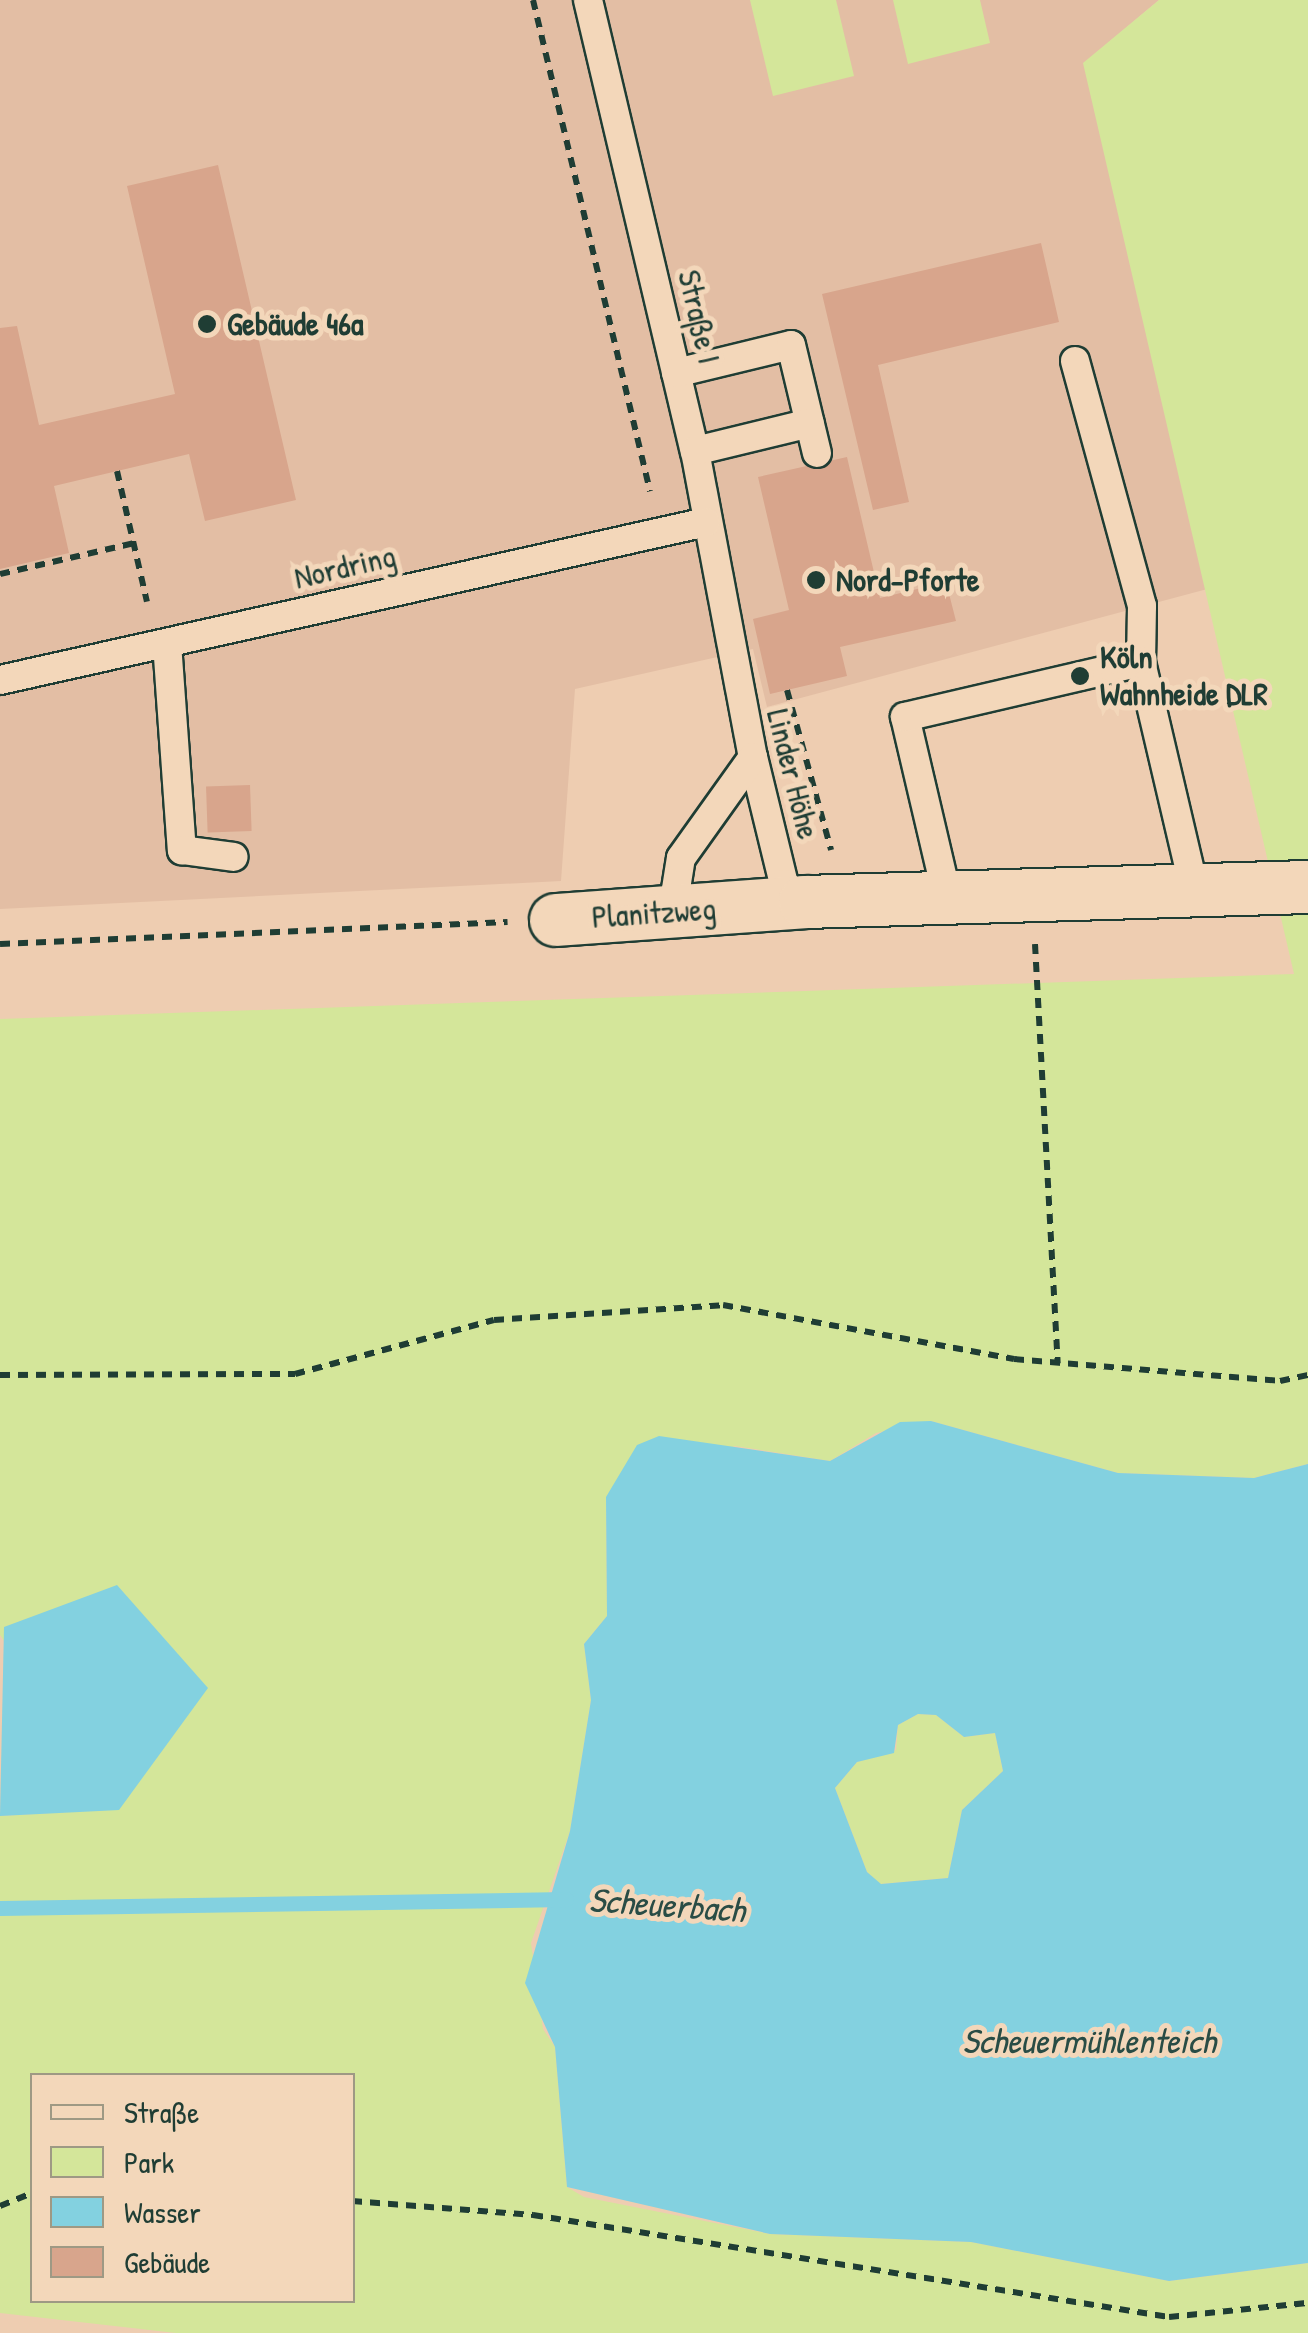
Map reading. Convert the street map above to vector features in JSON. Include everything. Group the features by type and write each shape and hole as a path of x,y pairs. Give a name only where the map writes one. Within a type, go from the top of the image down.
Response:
{"street":[{"name":"Planitzweg","path":"556,920 806,902 1308,888"}],"lane":[{"name":"Straße I","path":"588,0 697,464 728,653"},
{"path":"676,373 791,346 817,453"},
{"path":"1075,360 1142,606 1141,662 1195,893"},
{"path":"697,464 810,423"},
{"name":"Nordring","path":"0,680 706,522"},
{"path":"166,643 182,850 234,857"},
{"name":"Linder Höhe","path":"728,653 784,884 806,902"},
{"path":"948,900 905,717 1141,662"},
{"path":"695,910 676,889 681,858 753,758"}],"path":[{"path":"532,0 646,492 697,464"},
{"path":"117,472 148,602"},
{"path":"0,574 134,543"},
{"path":"787,690 837,859"},
{"path":"1032,898 1058,1362"},
{"name":"Planitzweg","path":"0,944 556,920"},
{"path":"0,1375 295,1374 494,1320 723,1305 1058,1362 1280,1381 1308,1375"},
{"path":"0,2206 30,2195"},
{"path":"355,2201 533,2215 1169,2317 1308,2302"}],"shaded area":[{"path":"0,0 1159,0 1084,63 1211,588 767,707 753,649 575,689 561,881 0,909"}],"green space":[{"path":"750,0 836,0 854,76 773,96"},
{"path":"893,0 980,0 990,43 908,64"},
{"path":"1159,0 1308,0 1308,1464 1254,1478 1118,1473 931,1421 876,1433 830,1461 735,1446 606,1497 607,1616 584,1644 591,1700 570,1831 531,1943 543,2029 555,2047 567,2187 584,2197 770,2234 971,2242 1169,2281 1308,2263 1308,2333 176,2333 0,2313 0,1816 119,1809 0,1635 0,1019 1294,974 1083,63"},
{"path":"918,1714 936,1715 964,1737 995,1733 1003,1771 962,1810 948,1878 880,1884 867,1872 835,1788 857,1762 896,1750 898,1725"}],"water":[{"name":"Scheuermühlenteich","path":"931,1421 1118,1473 1254,1478 1308,1464 1308,2263 1169,2281 971,2242 770,2234 567,2187 555,2047 525,1983 570,1831 591,1700 584,1644 607,1616 606,1497 637,1445 659,1436 830,1461 900,1422","holes":["918,1714 936,1715 964,1737 995,1733 1003,1771 962,1810 948,1878 881,1884 867,1872 835,1788 857,1762 894,1753 898,1725"]},
{"path":"117,1585 208,1688 119,1810 0,1816 4,1627"}],"building":[{"name":"Gebäude 46a","path":"218,165 296,500 205,521 189,454 54,486 69,553 0,569 0,328 17,326 39,425 175,394 127,186"},
{"path":"1041,243 1059,322 878,365 909,502 873,510 822,294"},
{"name":"Nord-Pforte","path":"847,457 880,598 946,582 956,621 840,647 847,676 770,694 753,619 789,610 758,477"},
{"path":"250,785 252,831 208,833 206,787"}],"waterway":[{"name":"Scheuerbach","path":"0,1908 566,1899"}],"place":[{"name":"Gebäude 46a","path":"207,324"},
{"name":"Nord-Pforte","path":"816,580"},
{"name":"Köln Wahnheide DLR","path":"1080,676"}]}
